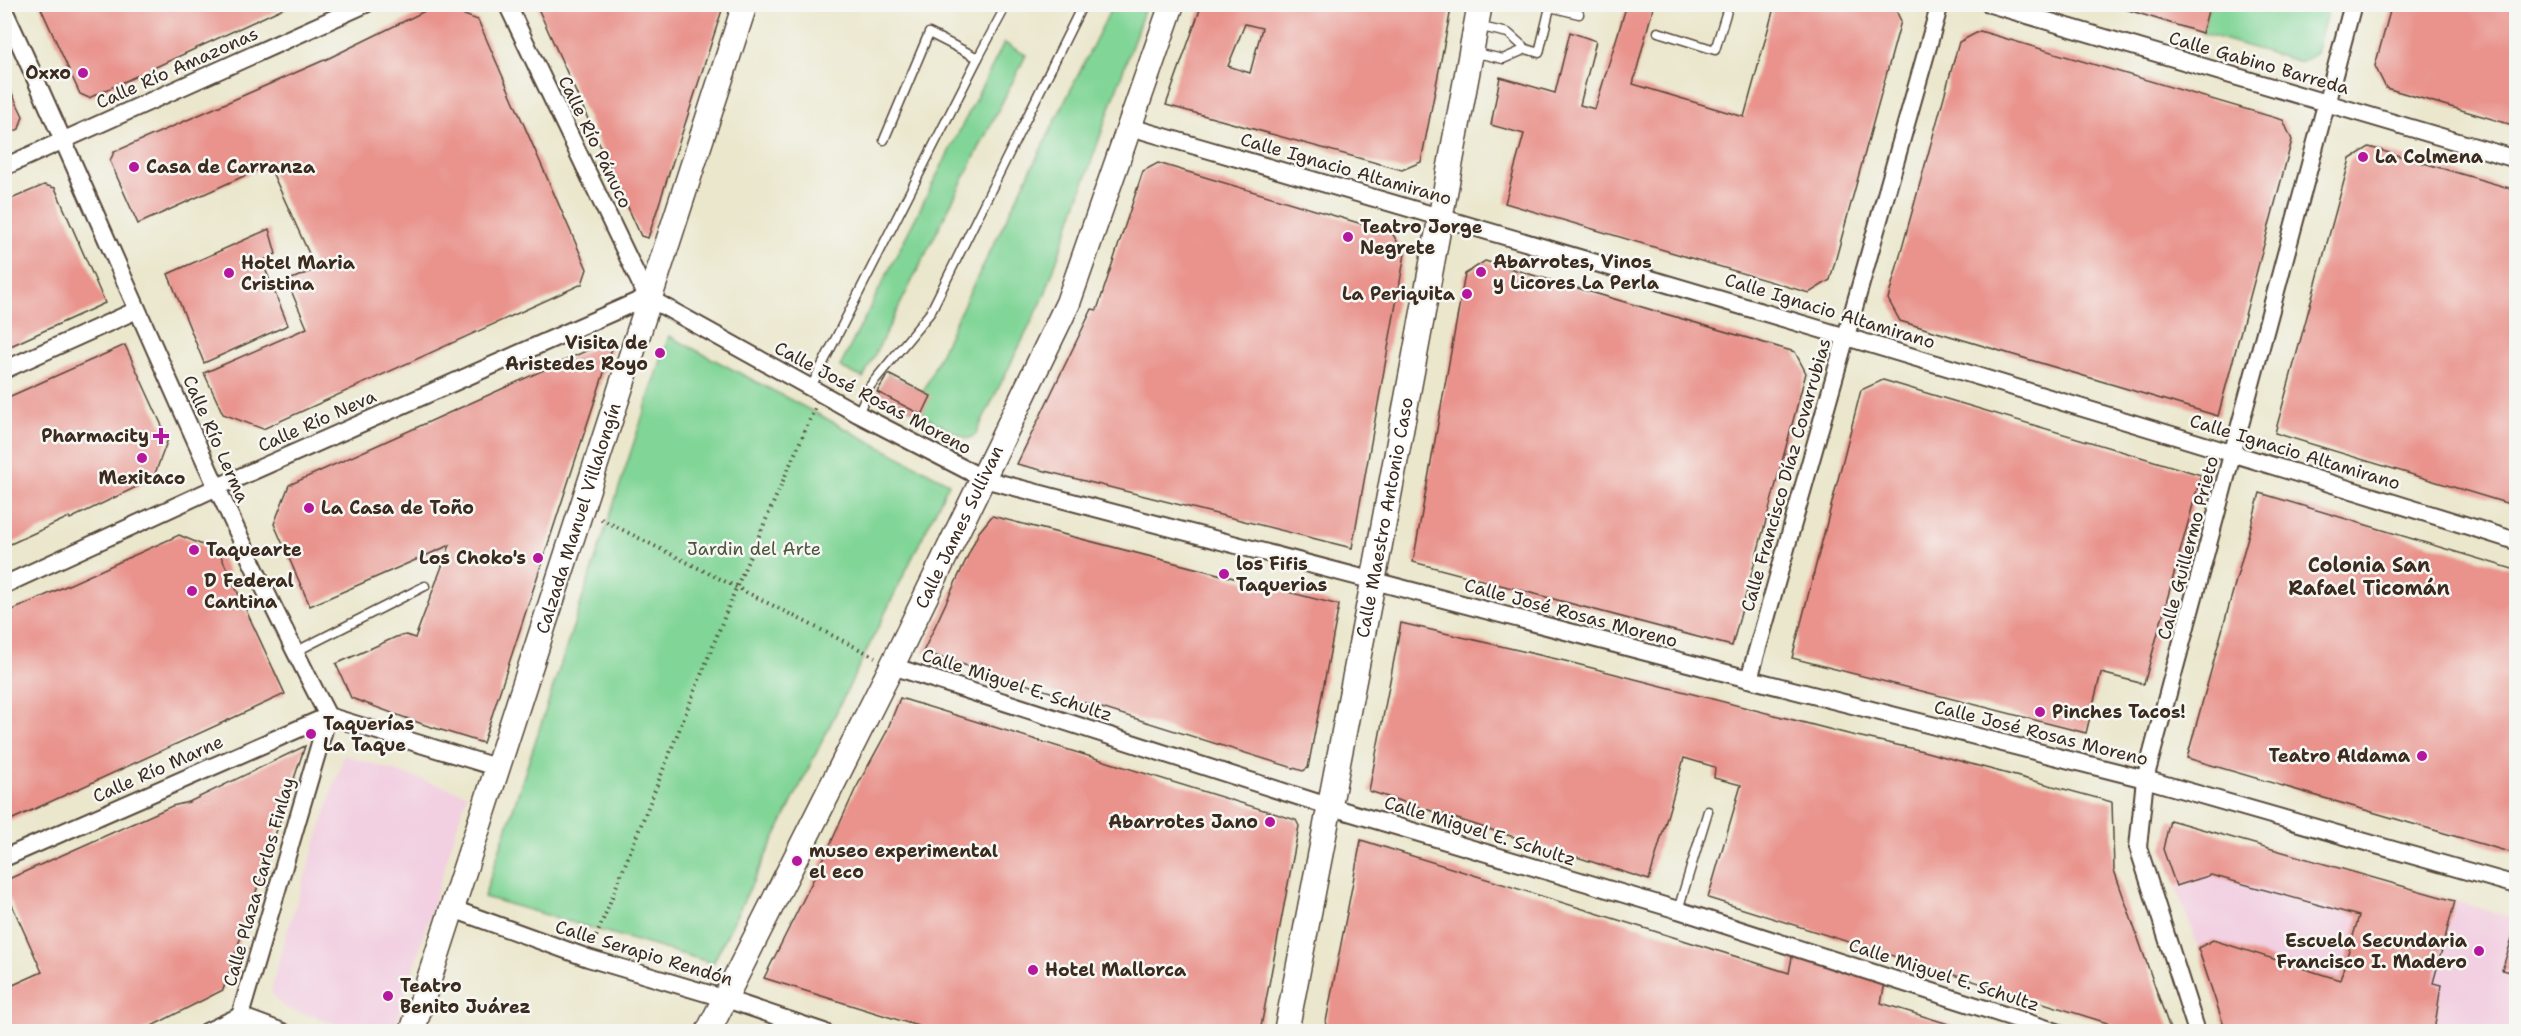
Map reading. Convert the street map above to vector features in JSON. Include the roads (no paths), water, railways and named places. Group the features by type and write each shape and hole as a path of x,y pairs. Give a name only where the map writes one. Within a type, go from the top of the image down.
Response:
{"main road":[{"name":"Calzada Manuel Villalongín","path":"412,1032 500,768 647,297 745,4"},
{"name":"Calle James Sullivan","path":"708,1032 723,998 892,666 1068,303 1172,4"},
{"name":"Calle Maestro Antonio Caso","path":"1286,1032 1373,582 1478,15"}],"street":[{"name":"Calle Río Amazonas","path":"4,167 366,4"},
{"name":"Calle Río Pánuco","path":"507,4 647,297"},
{"name":"Calle Francisco Díaz Covarrubias","path":"1749,679 1940,4"},
{"name":"Calle Gabino Barreda","path":"1990,4 2517,159"},
{"name":"Calle Guillermo Prieto","path":"2197,1032 2138,847 2145,779 2353,4"},
{"name":"Calle Río Lerma","path":"4,10 64,140 216,488 328,716"},
{"name":"Calle Ignacio Altamirano","path":"1130,127 1845,336 2517,541"},
{"name":"Calle José Rosas Moreno","path":"647,297 858,414 984,479 1373,582 2145,779 2517,885"},
{"name":"Calle Río Neva","path":"4,585 216,488 647,297"},
{"path":"4,370 137,310"},
{"name":"Calle Miguel E. Schultz","path":"892,666 1328,806 1678,910 2057,1032"},
{"path":"328,716 500,768"},
{"name":"Calle Río Marne","path":"4,858 328,716"},
{"name":"Calle Plaza Carlos Finlay","path":"283,1032 240,1016 328,716"},
{"name":"Calle Serapio Rendón","path":"453,909 588,958 723,998 824,1032"},
{"path":"206,1032 240,1016"}],"lane":[{"path":"816,390 978,58 1007,4"},
{"path":"858,414 870,386 930,313 1083,4"},
{"path":"1658,32 1715,50 1729,4"},
{"path":"1478,15 1508,33 1526,49 1539,53 1550,7 1579,14"},
{"path":"884,140 929,33 978,58"},
{"path":"1471,52 1503,59 1526,49"},
{"path":"295,652 425,586"},
{"path":"1678,910 1708,811"}],"place":[{"name":"Oxxo","path":"83,73"},
{"name":"La Colmena","path":"2363,157"},
{"name":"Casa de Carranza","path":"134,167"},
{"name":"Teatro Jorge Negrete","path":"1348,237"},
{"name":"Abarrotes, Vinos y Licores La Perla","path":"1481,272"},
{"name":"Hotel Maria Cristina","path":"229,273"},
{"name":"La Periquita","path":"1467,294"},
{"name":"Visita de Aristedes Royo","path":"660,353"},
{"name":"Pharmacity","path":"161,436"},
{"name":"Mexitaco","path":"142,458"},
{"name":"La Casa de Toño","path":"309,508"},
{"name":"Taquearte","path":"194,550"},
{"name":"Los Choko's","path":"538,558"},
{"name":"los Fifis Taquerias","path":"1224,574"},
{"name":"D Federal Cantina","path":"192,591"},
{"name":"Pinches Tacos!","path":"2040,712"},
{"name":"Taquerías La Taque","path":"311,734"},
{"name":"Teatro Aldama","path":"2422,756"},
{"name":"Abarrotes Jano","path":"1270,822"},
{"name":"museo experimental el eco","path":"797,861"},
{"name":"Escuela Secundaria Francisco I. Madero","path":"2479,951"},
{"name":"Hotel Mallorca","path":"1033,970"},
{"name":"Teatro Benito Juárez","path":"388,996"}],"district":[{"name":"Colonia San Rafael Ticomán","path":"2369,576"}],"park label":[{"name":"Jardin del Arte","path":"754,549"}]}
